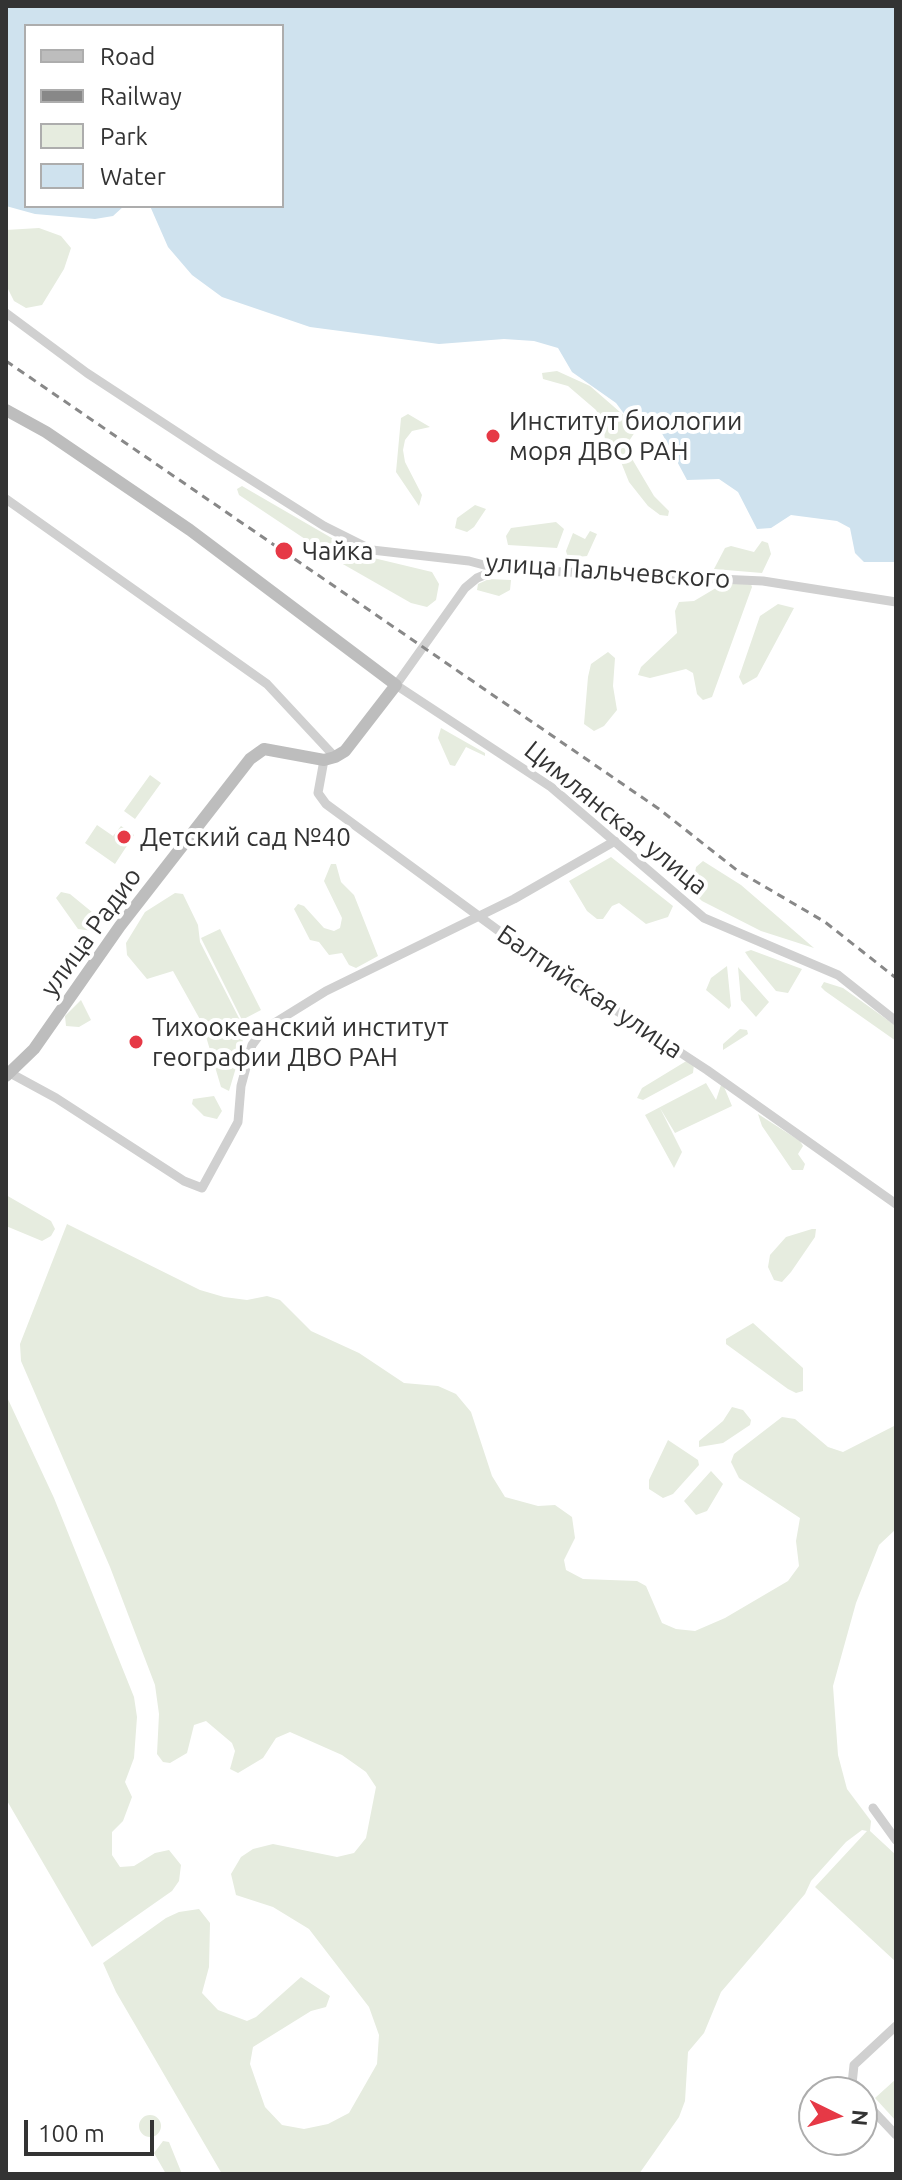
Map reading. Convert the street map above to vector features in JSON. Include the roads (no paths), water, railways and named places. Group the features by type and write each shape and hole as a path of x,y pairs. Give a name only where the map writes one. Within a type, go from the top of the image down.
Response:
{"main road":[{"path":"6,410 46,432 190,530 396,685 345,751 329,758"},
{"name":"улица Радио","path":"8,1075 55,1022 120,926 250,759 259,751 269,749 329,758"}],"street":[{"name":"улица Пальчевского","path":"6,313 126,399 359,545 389,554 469,561 499,569 749,580 896,602"},
{"path":"6,499 267,684 329,758"},
{"path":"396,685 465,588 477,578 499,569"},
{"name":"Цимлянская улица","path":"396,685 551,787 704,918 838,975 896,1021"},
{"name":"Балтийская улица","path":"329,758 319,786 321,800 476,914 716,1076 896,1204"},
{"path":"8,1075 56,1098 199,1188 205,1185 238,1122 241,1086 252,1045 263,1030 326,991 476,914 514,899 615,841"},
{"path":"873,1808 896,1840"},
{"path":"853,2076 854,2065 896,2026"},
{"path":"878,2116 896,2135"}],"water":[{"path":"6,6 896,6 896,562 864,562 855,553 850,528 837,521 791,515 771,528 757,529 738,492 719,479 687,480 658,426 637,431 616,403 572,372 558,348 534,341 504,339 439,344 310,327 222,297 192,275 168,247 151,208 284,208 284,24 24,24 24,208 122,208 113,216 95,219 35,214 6,206"}],"railway":[{"path":"6,361 659,809 738,871 825,922 896,978"}],"place":[{"name":"Институт биологии моря ДВО РАН","path":"493,436"},
{"name":"Чайка","path":"284,551"},
{"name":"Детский сад №40","path":"124,837"},
{"name":"Тихоокеанский институт географии ДВО РАН","path":"136,1042"}]}
